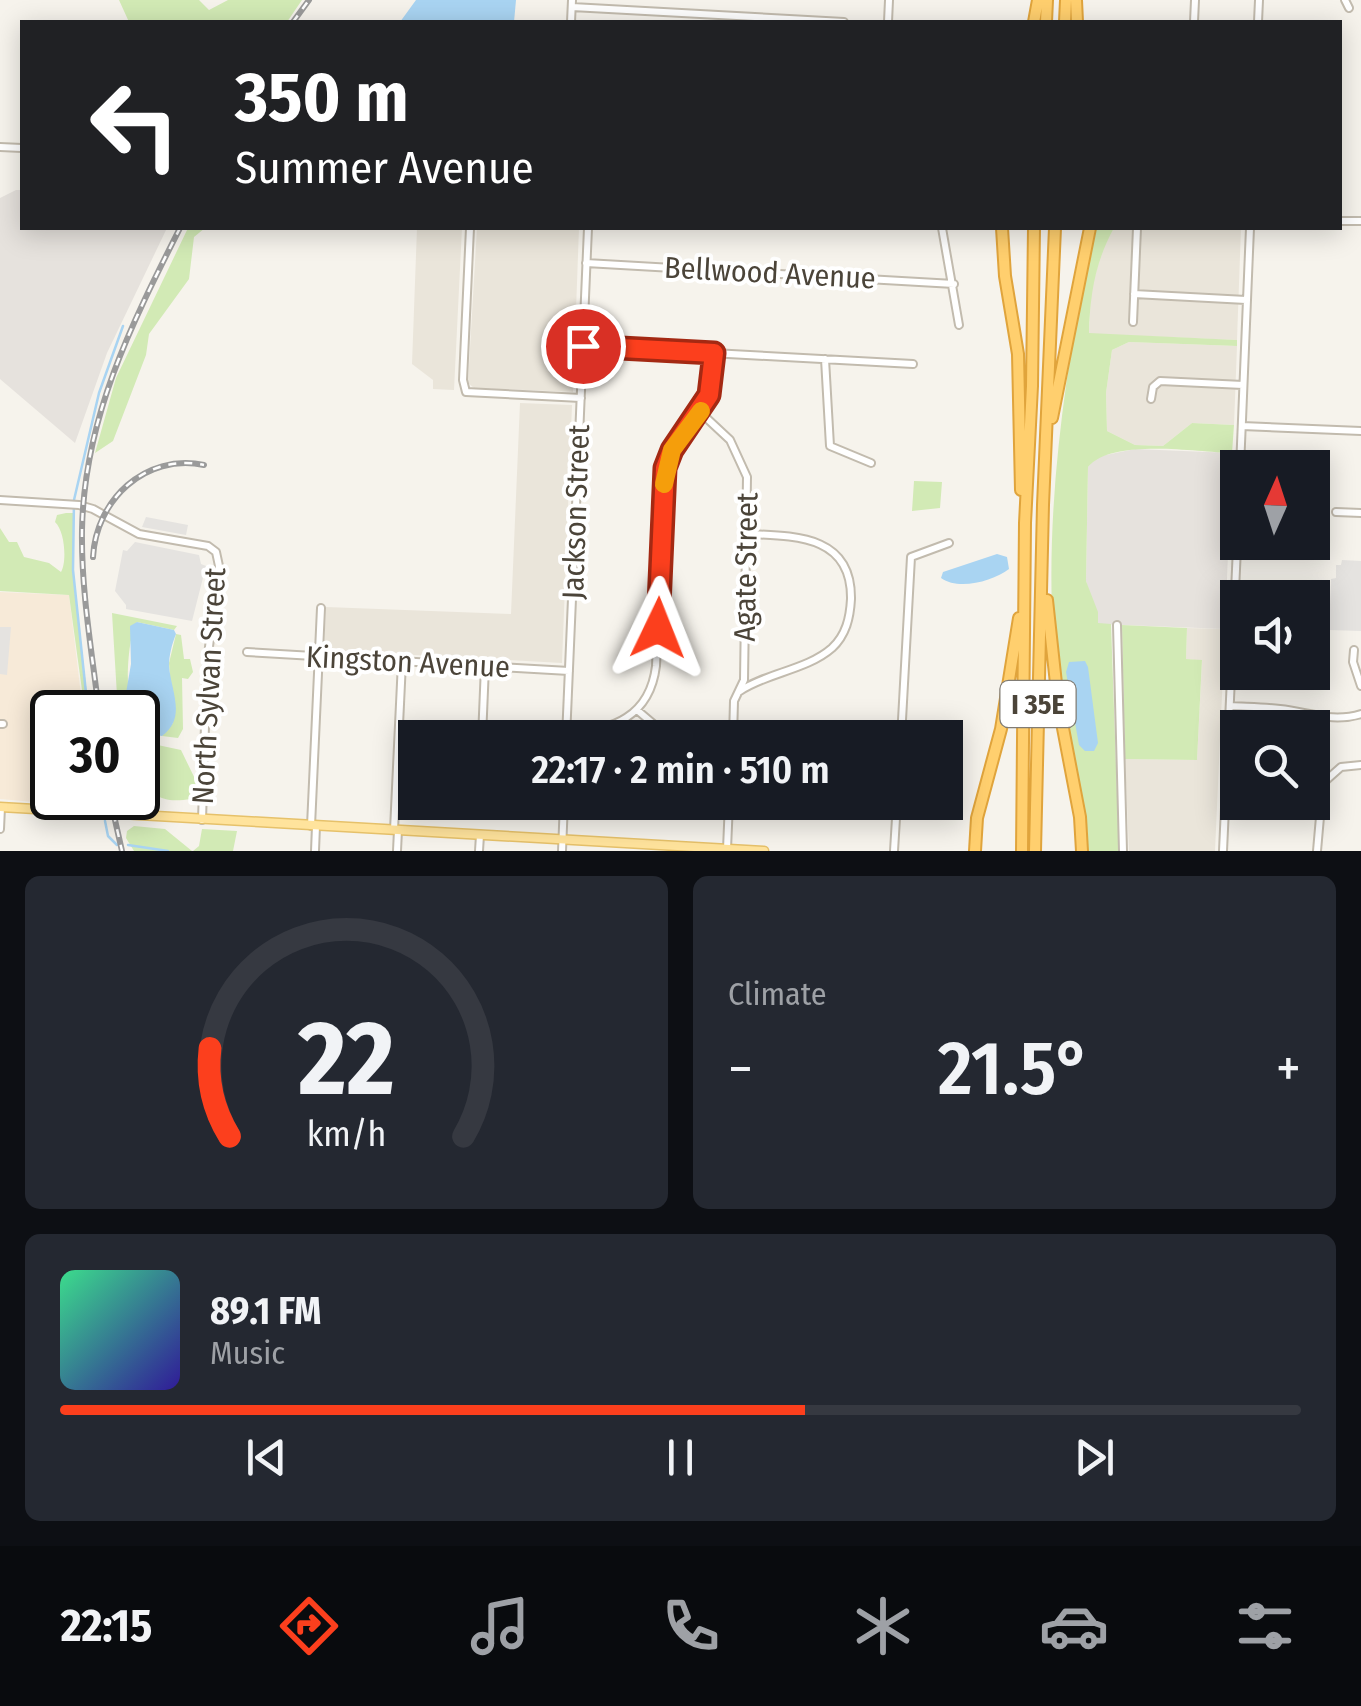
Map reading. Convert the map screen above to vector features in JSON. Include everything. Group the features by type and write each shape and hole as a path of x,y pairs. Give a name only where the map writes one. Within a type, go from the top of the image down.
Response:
{"highway":[{"path":"1002,230 1018,354 1020,479 1025,523"},
{"name":"I 35E","path":"1022,851 1025,523 1034,230"},
{"name":"I 35E","path":"1035,851 1055,230"},
{"path":"1045,453 1090,230"},
{"path":"1042,556 1058,702 1080,816 1082,851"},
{"path":"975,851 978,818 1011,676 1024,577"}],"main road":[{"path":"1,807 764,851"}],"street":[{"path":"572,4 814,20"},
{"path":"470,230 463,380 466,392 580,398"},
{"name":"Jackson Street","path":"567,720 588,230"},
{"path":"942,230 959,325"},
{"path":"1132,322 1137,230"},
{"path":"1241,450 1250,230"},
{"name":"Bellwood Avenue","path":"586,263 954,284"},
{"path":"1134,294 1246,300"},
{"path":"583,346 913,364"},
{"path":"624,720 648,695 656,666 665,468 712,385 714,353"},
{"path":"825,359 830,446 871,463"},
{"path":"1151,399 1153,387 1160,381 1243,385"},
{"name":"Agate Street","path":"700,412 730,440 744,467 749,488 744,680 734,701 733,720"},
{"path":"1242,426 1361,431"},
{"name":"North Sylvan Street","path":"0,500 78,505 139,534 208,546 216,552 219,566 207,663 202,820"},
{"path":"1336,512 1361,513"},
{"path":"739,692 831,649 847,626 850,610 851,588 846,571 826,546 802,537 748,534"},
{"path":"902,720 911,557 949,543"},
{"path":"314,851 321,608"},
{"path":"1117,625 1123,851"},
{"path":"1354,650 1361,686"},
{"name":"Kingston Avenue","path":"247,652 569,671"},
{"path":"397,851 402,662"},
{"path":"483,720 485,666"},
{"path":"1223,851 1231,690"},
{"path":"1230,706 1345,719 1361,714 1361,703"},
{"path":"637,710 649,720"},
{"path":"1317,851 1323,783 1340,767 1361,766"},
{"path":"0,829 1,807"},
{"path":"562,851 563,820"},
{"path":"726,849 728,820"},
{"path":"894,851 896,820"},
{"path":"479,851 480,835"}],"shaded area":[{"path":"20,190 20,230 166,230 107,353 75,443 0,379 0,198"},
{"path":"417,230 462,230 454,390 433,389 433,380 412,364"},
{"path":"477,230 579,230 573,392 474,388 468,383"},
{"path":"1113,230 1241,230 1237,340 1089,334 1091,291 1102,249"},
{"path":"1129,342 1237,346 1234,425 1192,423 1163,446 1135,445 1107,431 1106,393 1112,350"},
{"path":"520,403 572,405 562,663 324,650 326,607 511,614"},
{"path":"1135,449 1220,453 1220,560 1228,560 1227,580 1220,580 1220,629 1098,624 1086,581 1088,467 1096,457"},
{"path":"146,517 188,525 186,535 142,527"},
{"path":"135,542 199,555 201,564 206,566 192,621 126,609 115,591 123,550 127,551"},
{"path":"1342,560 1361,561 1361,631 1330,630 1331,579 1336,578 1336,565 1341,565"},
{"path":"0,592 69,595 80,690 30,690 30,802 0,799"},
{"path":"0,627 11,627 7,675 0,674"},
{"path":"1187,628 1220,629 1222,690 1215,851 1129,851 1125,759 1197,760 1202,661 1186,659"}],"green space":[{"path":"119,0 199,0 209,10 228,0 302,0 288,20 128,20"},
{"path":"187,230 203,230 194,237 189,279 149,334 146,355 113,441 95,453 116,378"},
{"path":"1092,230 1113,230 1095,279 1089,333 1237,340 1237,346 1129,342 1112,350 1106,393 1107,431 1135,445 1163,446 1192,423 1234,425 1232,450 1116,452 1088,467 1086,581 1098,612 1098,623 1111,624 1119,851 1088,851 1084,811 1061,703 1051,581 1060,429"},
{"path":"914,481 942,482 940,508 912,511"},
{"path":"73,513 73,570 87,690 82,690 69,595 0,591 0,528 9,542 17,542 24,557 49,563 61,572 64,547 55,522 57,515"},
{"path":"112,613 177,626 174,630 137,622 131,640 128,690 117,690"},
{"path":"1122,625 1187,628 1186,659 1202,660 1197,760 1125,759"},
{"path":"176,634 181,635 184,659 190,659 193,672 188,679 182,678 183,729 178,738 162,736 173,723 169,663"},
{"path":"160,746 181,750 198,785 191,799 160,797"},
{"path":"134,826 165,829 192,851 134,851 126,838 127,831"},
{"path":"202,829 237,831 233,851 193,851 199,846"}],"water":[{"path":"416,0 516,0 514,20 401,20"},
{"path":"997,554 1007,557 1009,569 994,577 966,584 941,578 943,572"},
{"path":"137,622 174,630 176,634 169,666 176,713 170,729 162,736 160,690 127,690 131,664 130,626"},
{"path":"1085,661 1098,743 1094,751 1085,751 1079,745 1066,672 1069,662"}],"waterway":[{"path":"86,690 73,570 74,500 99,393 123,326"},
{"path":"105,821 108,836 117,845"},
{"path":"128,845 168,851"}],"railway":[{"path":"294,20 309,0"},
{"path":"96,690 82,553 91,449 113,373 179,230"},
{"path":"93,557 103,517 128,485 162,466 204,465"},
{"path":"115,820 122,851"}],"slow traffic":[{"path":"664,484 672,450 701,411"}],"route":[{"path":"583,346 714,353 709,395 672,450 665,468 658,628"}]}
